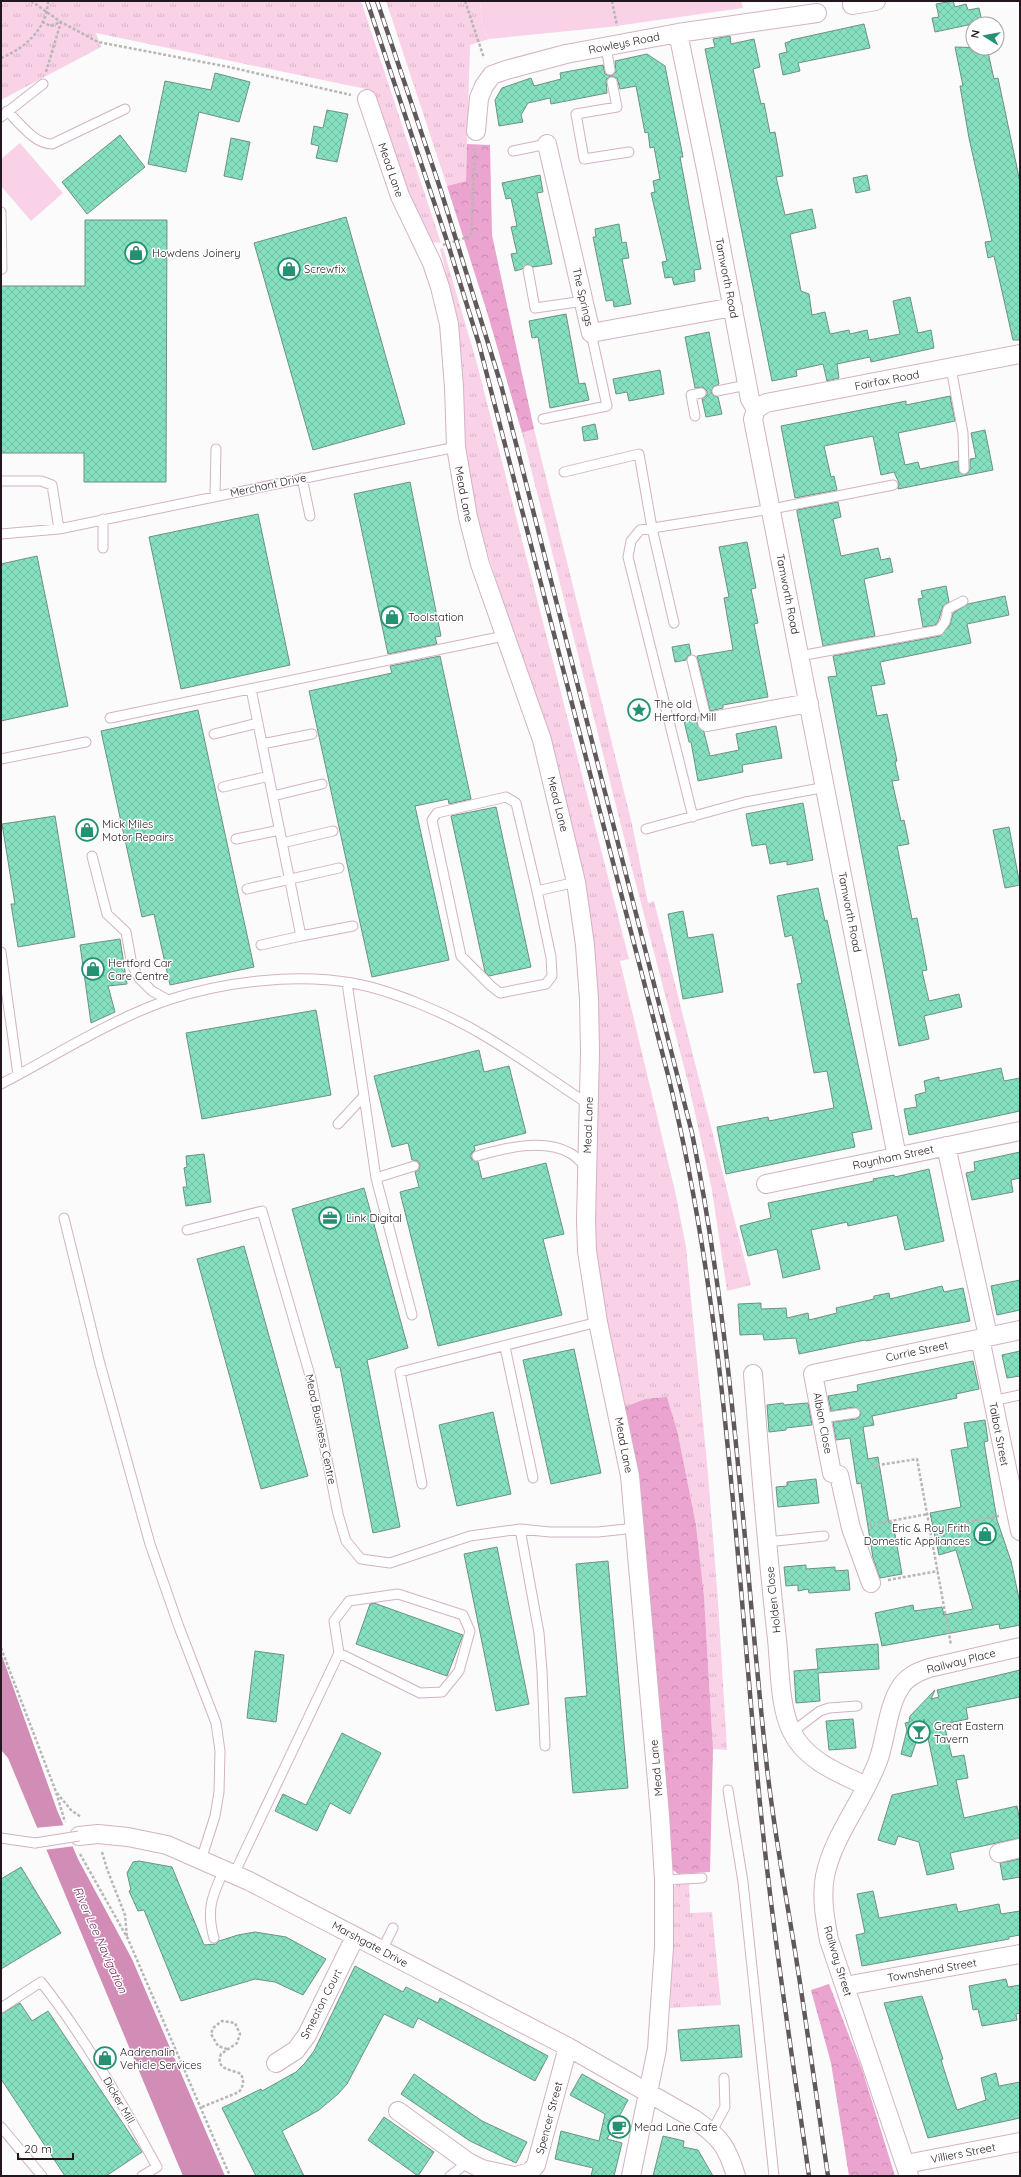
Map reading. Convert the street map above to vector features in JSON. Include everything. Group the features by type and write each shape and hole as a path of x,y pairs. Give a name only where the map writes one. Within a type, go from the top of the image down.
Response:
{"street":[{"path":"852,3 876,1"},
{"name":"Rowleys Road","path":"492,75 566,54 678,33 817,12"},
{"name":"Tamworth Road","path":"678,33 733,307 747,385 750,399 756,409 753,419 772,509 897,1157"},
{"path":"476,131 479,98 492,75"},
{"name":"Mead Lane","path":"367,99 400,196 432,263 448,324 454,387 456,447 468,517 480,564 504,636 542,740 576,882 585,945 589,1000 587,1251 598,1322 630,1476 660,1815 664,1880 664,1947 657,2049 631,2176"},
{"name":"The Springs","path":"547,144 591,333 733,307"},
{"name":"Fairfax Road","path":"756,409 766,403 1020,354"},
{"path":"707,722 809,703"},
{"name":"Raynham Street","path":"766,1184 1020,1131"},
{"name":"Talbot Street","path":"946,1146 984,1337 992,1401 1015,1486 1016,1513 1020,1531"},
{"name":"Currie Street","path":"813,1374 1020,1330"},
{"name":"Holden Close","path":"752,1374 767,1542 785,1709 792,1732 805,1750 826,1767 866,1786"},
{"name":"Albion Close","path":"813,1374 832,1473 839,1475 851,1528"},
{"path":"851,1528 871,1583"},
{"name":"Railway Place","path":"904,1681 915,1673 954,1661 1020,1647"},
{"name":"Railway Street","path":"904,1681 894,1703 879,1759 829,1858 825,1878 825,1919 829,1940 908,2170"},
{"name":"Marshgate Drive","path":"79,1844 98,1834 128,1836 167,1845 229,1872 568,2047 648,2092 712,2131"},
{"path":"998,1852 1020,1848"},
{"name":"Smeaton Court","path":"276,2063 296,2050 307,2035 355,1936"},
{"name":"Townshend Street","path":"845,1986 1020,1954"},
{"name":"Spencer Street","path":"398,2111 468,2162 482,2169 515,2176 530,2172 536,2165 568,2047"},
{"path":"712,2131 730,2154 736,2176"},
{"name":"Villiers Street","path":"908,2170 1020,2142"}],"lane":[{"path":"610,70 613,46"},
{"path":"612,82 617,107 576,114 584,159 629,152"},
{"path":"43,84 4,114 43,144 52,144 125,109"},
{"path":"513,151 547,144"},
{"path":"1,212 2,269"},
{"path":"528,270 535,308 584,301"},
{"path":"543,419 608,406 591,333"},
{"path":"951,368 963,432 964,469"},
{"path":"717,391 747,385"},
{"path":"695,416 691,395 701,394"},
{"name":"Merchant Drive","path":"1,534 59,529 456,447"},
{"path":"215,496 216,449"},
{"path":"564,472 639,454 652,528 674,624"},
{"path":"302,478 310,516"},
{"path":"1,481 41,481 52,485 59,529"},
{"path":"693,817 628,557 631,541 640,530 772,509 893,485"},
{"path":"103,519 103,548"},
{"path":"800,656 939,630 945,622 948,609 963,600"},
{"path":"110,718 504,636"},
{"path":"692,660 707,722"},
{"path":"251,689 301,936"},
{"path":"214,734 258,723"},
{"path":"262,744 312,734"},
{"path":"1,759 86,742"},
{"path":"224,787 269,776"},
{"path":"273,796 322,784"},
{"path":"646,829 745,802 826,787"},
{"path":"506,797 516,803 538,891 551,956 552,976 546,984 500,992 490,986 461,956 432,820 437,813 506,797"},
{"path":"236,839 280,830"},
{"path":"282,843 333,831"},
{"path":"92,856 108,914 126,932 132,965 139,978 152,991 168,1000"},
{"path":"247,889 340,868"},
{"path":"538,891 576,882"},
{"path":"261,945 353,926"},
{"path":"1,952 18,1075"},
{"path":"1,1084 124,1019 168,1000 212,989 263,981 307,979 347,983 396,996 437,1011 483,1035 588,1104"},
{"path":"347,983 376,1178 412,1315"},
{"path":"338,1124 364,1096"},
{"path":"477,1156 499,1150 535,1145 556,1148 571,1153 587,1167"},
{"path":"376,1178 414,1166"},
{"name":"Mead Business Centre","path":"187,1230 262,1211 311,1379 338,1514 346,1541 361,1559 390,1563 470,1536 520,1529 550,1532 598,1532 635,1528"},
{"path":"64,1218 100,1364 150,1544 179,1627 216,1723 220,1751 219,1792 215,1816 201,1860"},
{"path":"422,1484 400,1372 505,1347 598,1322"},
{"path":"505,1347 533,1478"},
{"path":"992,1401 1020,1396"},
{"path":"822,1418 855,1413"},
{"path":"520,1529 539,1633 545,1746"},
{"path":"767,1542 824,1536"},
{"path":"214,1938 209,1920 209,1908 229,1872 338,1653 334,1621 349,1601 398,1594 463,1615 470,1631 459,1671 442,1692 420,1693 338,1653"},
{"path":"792,1732 820,1711 830,1708 857,1706"},
{"path":"728,1790 743,1882 774,2176"},
{"path":"1,1838 35,1843 79,1844"},
{"path":"664,1880 702,1878"},
{"path":"382,1950 393,1928"},
{"name":"Dicker Mill","path":"1,2008 41,1982 65,2012 116,2093 157,2167 142,2176"},
{"path":"712,2131 725,2107 724,2078"},
{"path":"1,2127 42,2176"},
{"path":"450,2176 468,2162"}],"path":[{"path":"31,1 60,22 98,42 229,67 367,99"},
{"path":"1,58 17,51 30,42 47,13 48,1"},
{"path":"465,1 478,43 492,75"},
{"path":"612,1 613,46"},
{"path":"42,22 51,26 60,22"},
{"path":"43,84 60,22"},
{"path":"432,263 440,261 436,248 471,236 476,131"},
{"path":"872,1466 917,1459 954,1661"},
{"path":"962,1523 1016,1513"},
{"path":"851,1528 928,1514"},
{"path":"871,1583 938,1571"},
{"path":"1,1648 56,1792 65,1822"},
{"path":"98,1834 107,1870 125,1915 128,1939"},
{"path":"79,1844 128,1939 202,2107 230,2176"},
{"path":"202,2107 240,2092 244,2081 241,2074 228,2070 220,2063 221,2054 237,2042 240,2034 235,2023 222,2021 213,2028 211,2034 218,2046 227,2049"}],"green space":[{"path":"1,1 361,1 441,243 431,242 408,202 371,90 96,33 101,47 1,100"},
{"path":"386,1 480,1 482,25 489,39 470,45 466,181 447,186"},
{"path":"480,1 741,1 743,8 609,27 489,39 482,25"},
{"path":"20,143 63,193 31,221 1,186 1,159"},
{"path":"467,144 490,145 492,235 534,429 522,433 487,312 447,186 466,181"},
{"path":"443,248 476,360 629,959 620,961 675,1191 686,1247 708,1474 718,1601 727,1750 713,1749 704,1596 696,1525 678,1434 645,1399 624,1407 603,1313 597,1271 594,1221 595,961 507,618 471,496 466,469 457,336 459,324 440,249"},
{"path":"534,429 632,824 648,903 654,901 751,1285 727,1291 712,1190 689,1086 631,865 522,433"},
{"path":"667,1397 678,1434 696,1525 704,1596 713,1749 710,1872 678,1874 673,1870 643,1533 624,1407 645,1399"},
{"path":"679,1883 689,1883 690,1913 712,1912 721,2005 670,2008 674,1887"},
{"path":"829,1984 862,2069 895,2176 849,2176 831,2063 811,1990"}],"water":[{"name":"River Lee Navigation","path":"1,1653 57,1810 78,1859 132,1959 225,2176 183,2176 8,1758 1,1750"}],"pier":[{"path":"66,1825 75,1846 44,1850 35,1828"}],"building":[{"path":"953,1 955,7 966,4 968,10 979,8 981,16 965,16 965,26 935,32 932,18 939,17 936,4"},
{"path":"864,24 870,48 798,63 800,71 783,75 779,54 787,52 785,43 791,40"},
{"path":"730,36 731,44 754,39 760,67 753,69 761,104 764,103 770,133 775,132 783,176 776,177 785,215 812,209 816,228 790,234 801,291 809,294 812,315 825,312 830,334 849,330 850,334 867,330 869,340 900,334 893,301 910,297 918,333 931,330 934,348 871,362 870,357 837,364 839,378 827,381 823,364 796,370 797,376 772,381 705,49 715,47 713,39"},
{"path":"955,47 965,47 965,56 989,56 994,79 998,78 1020,182 1020,340 1013,340 994,256 988,258 985,242 992,241 969,138 960,86 963,86"},
{"path":"647,54 665,66 683,157 680,157 701,269 694,270 695,281 674,285 672,277 665,278 662,262 667,261 651,193 655,192 653,181 660,179 654,147 650,148 648,132 645,133 636,86 620,89 617,78 610,76 606,80 607,93 551,104 550,98 528,103 521,115 523,122 499,126 495,100 502,88 531,78 534,86 561,79 560,73 603,65 605,74 611,76 616,72 615,61"},
{"path":"215,73 250,82 239,122 199,112 186,172 148,164 165,81 211,90"},
{"path":"327,110 348,114 337,162 316,158 319,146 311,144 314,126 323,128"},
{"path":"120,135 145,167 87,214 62,182"},
{"path":"231,138 250,142 242,180 224,176"},
{"path":"540,175 543,192 537,193 552,264 533,267 527,264 522,269 515,271 511,254 517,253 511,227 517,226 511,198 506,199 502,183"},
{"path":"867,175 870,190 856,193 853,178"},
{"path":"346,217 405,424 313,450 254,243"},
{"path":"85,220 167,220 166,482 84,482 84,453 1,453 1,286 85,286"},
{"path":"619,224 622,243 626,242 629,258 622,259 631,304 614,307 613,300 606,301 593,237 596,237 595,229"},
{"path":"566,314 579,384 585,383 589,400 550,408 538,337 532,338 529,321"},
{"path":"709,332 719,384 713,387 711,392 713,395 718,397 722,414 706,417 702,399 707,395 707,391 703,387 695,388 685,337"},
{"path":"660,370 664,394 629,401 627,392 616,394 613,379"},
{"path":"950,396 955,421 898,433 905,465 918,462 920,469 958,461 959,472 967,474 970,469 970,459 976,458 971,433 985,430 993,470 898,489 899,483 894,472 881,475 873,436 824,446 831,477 834,476 837,490 795,498 781,426 906,401 906,405"},
{"path":"595,424 598,439 584,441 582,427"},
{"path":"410,482 441,636 435,637 437,644 388,654 354,494"},
{"path":"838,502 841,517 833,519 841,556 878,548 881,560 890,558 893,572 864,579 875,636 823,646 797,510"},
{"path":"258,514 290,665 181,689 149,537"},
{"path":"747,542 756,588 751,589 758,623 754,624 768,697 723,705 723,708 710,711 697,656 733,650 724,598 729,597 719,547"},
{"path":"37,556 68,706 1,721 1,564"},
{"path":"946,586 949,602 943,606 936,625 923,627 918,599 923,598 921,591"},
{"path":"1005,596 1009,615 967,624 971,643 880,662 885,684 871,686 877,716 887,714 897,761 895,762 899,780 892,781 901,821 904,820 909,844 897,846 912,919 917,918 927,970 922,971 929,1001 959,994 962,1007 924,1016 929,1039 899,1046 828,677 837,676 833,656 940,636 950,625 953,613 968,604"},
{"path":"689,644 691,654 686,660 675,662 672,647"},
{"path":"440,656 471,799 449,804 448,799 415,806 449,960 372,977 309,691 392,673 390,666"},
{"path":"198,710 254,967 170,985 154,914 142,917 101,731"},
{"path":"698,717 697,724 704,732 710,756 739,750 736,734 776,726 782,758 742,765 743,772 698,781 691,742 689,742 684,721"},
{"path":"803,803 813,860 787,865 787,861 770,864 766,844 752,846 746,814"},
{"path":"496,807 531,967 489,976 485,972 451,816"},
{"path":"55,816 75,937 18,947 11,904 15,904 2,824"},
{"path":"1009,827 1020,885 1005,888 993,830"},
{"path":"818,888 825,921 827,920 872,1129 852,1133 855,1147 726,1174 717,1127 768,1117 769,1121 834,1108 827,1071 814,1073 797,984 802,983 792,935 785,937 777,896"},
{"path":"683,911 688,938 713,934 723,992 683,999 668,914"},
{"path":"120,939 127,984 108,986 115,1012 91,1023 80,945"},
{"path":"316,1010 331,1095 202,1119 186,1033"},
{"path":"479,1050 484,1072 509,1066 526,1133 474,1146 475,1150 471,1154 471,1158 478,1162 482,1179 546,1163 564,1234 543,1239 562,1315 438,1346 400,1192 419,1187 415,1172 419,1170 420,1165 418,1161 412,1160 408,1143 392,1147 374,1076"},
{"path":"1001,1068 1004,1081 1020,1078 1020,1111 909,1135 904,1109 917,1107 915,1095 926,1092 924,1081 939,1077 939,1081"},
{"path":"1020,1152 1020,1178 1011,1180 1013,1192 972,1200 966,1173 975,1171 974,1162"},
{"path":"204,1154 211,1202 186,1206 183,1187 187,1187 184,1168 187,1167 186,1156"},
{"path":"929,1169 944,1241 905,1250 897,1215 848,1226 847,1222 811,1230 820,1269 783,1278 777,1249 748,1256 740,1226 771,1218 768,1203 874,1181 873,1179 894,1175 895,1177"},
{"path":"364,1188 408,1348 367,1360 400,1527 373,1533 340,1367 336,1368 292,1209"},
{"path":"244,1246 308,1476 261,1489 197,1259"},
{"path":"1020,1280 1020,1310 997,1315 991,1286"},
{"path":"942,1286 944,1292 963,1288 970,1321 865,1340 799,1354 796,1338 764,1340 763,1334 740,1335 738,1304 761,1303 761,1309 786,1308 787,1318 808,1313 809,1320 837,1313 836,1308 874,1299 874,1296 889,1293 890,1299"},
{"path":"574,1349 601,1473 551,1484 523,1360"},
{"path":"1020,1351 1020,1376 1007,1378 1002,1355"},
{"path":"973,1361 979,1389 956,1394 957,1398 872,1416 874,1425 863,1427 868,1459 878,1457 889,1523 893,1523 902,1574 880,1578 873,1558 861,1483 857,1484 850,1438 836,1440 833,1422 856,1419 860,1416 861,1412 854,1407 831,1411 828,1396 858,1391 857,1385"},
{"path":"783,1403 784,1405 808,1403 812,1425 786,1428 786,1430 769,1432 767,1405"},
{"path":"493,1412 511,1494 457,1506 439,1425"},
{"path":"985,1420 988,1441 984,1442 997,1520 1011,1561 1020,1603 1020,1625 1000,1629 999,1624 882,1646 875,1613 913,1605 914,1611 942,1607 944,1615 973,1609 956,1550 939,1555 930,1513 961,1507 951,1450 968,1447 964,1423"},
{"path":"816,1479 819,1503 778,1507 776,1487 787,1486 787,1482"},
{"path":"497,1547 529,1704 496,1711 464,1554"},
{"path":"608,1561 628,1788 573,1793 565,1698 587,1696 576,1564"},
{"path":"806,1565 806,1569 835,1567 835,1571 848,1570 850,1590 809,1593 808,1589 798,1591 798,1585 786,1586 784,1567"},
{"path":"374,1603 463,1635 447,1676 356,1644 370,1604"},
{"path":"878,1644 879,1669 818,1673 820,1701 796,1703 794,1671 818,1669 816,1649"},
{"path":"255,1651 284,1655 276,1722 247,1718"},
{"path":"1020,1670 1020,1697 966,1708 968,1719 944,1724 952,1757 964,1755 968,1778 956,1780 964,1818 1017,1806 1020,1821 1020,1838 950,1853 954,1869 927,1875 919,1842 898,1836 895,1845 878,1840 892,1795 938,1785 924,1719 911,1757 901,1754 907,1730 905,1723 909,1722 910,1716 935,1690 931,1699 939,1697 937,1690"},
{"path":"853,1719 856,1748 829,1750 826,1721"},
{"path":"342,1733 381,1753 350,1814 330,1803 317,1831 275,1811 283,1794 306,1805"},
{"path":"1020,1859 1020,1877 1003,1880 1000,1863"},
{"path":"139,1861 172,1867 204,1945 216,1944 219,1941 238,1935 255,1932 286,1937 326,1959 303,1995 275,1982 255,1979 181,2001 144,1910 138,1911 129,1891 131,1890 127,1873 133,1862"},
{"path":"21,1867 61,1933 1,1969 1,1879"},
{"path":"873,1891 879,1918 956,1904 958,1912 999,1904 1001,1914 1020,1911 1020,1935 1009,1937 1009,1939 862,1966 856,1935 865,1933 857,1894"},
{"path":"355,1966 403,1992 406,1987 438,2003 440,1998 548,2056 535,2081 418,2018 413,2028 384,2014 347,2084 338,2094 319,2110 282,2131 304,2176 256,2176 222,2108 261,2089 262,2091 296,2072 305,2063 314,2051"},
{"path":"1006,1979 1008,1987 1020,1985 1020,2013 1016,2014 1017,2020 982,2026 978,2009 973,2010 969,1986"},
{"path":"922,1996 943,2059 941,2060 957,2110 986,2100 981,2078 996,2073 999,2086 1020,2082 1020,2118 928,2138 884,2003"},
{"path":"20,2003 32,2021 48,2011 142,2152 106,2176 65,2176 1,2079 1,2014"},
{"path":"739,2025 742,2057 681,2061 678,2030"},
{"path":"414,2074 482,2121 527,2142 516,2163 470,2141 401,2094"},
{"path":"582,2074 628,2100 607,2139 622,2143 614,2176 591,2176 593,2168 555,2159 561,2131 599,2141 605,2114 570,2095"},
{"path":"384,2117 434,2152 418,2176 368,2140"},
{"path":"663,2136 684,2141 683,2147 698,2150 713,2176 653,2176"}],"railway":[{"path":"367,1 448,244 479,344 668,1075 687,1161 715,1334 734,1509 762,1823 780,1974 809,2176"},
{"path":"377,1 441,191 501,385 692,1133 706,1212 728,1370 767,1768 776,1837 804,2007 828,2176"}],"place":[{"name":"Howdens Joinery","path":"136,253"},
{"name":"Screwfix","path":"289,269"},
{"name":"Toolstation","path":"392,617"},
{"name":"The old Hertford Mill","path":"639,710"},
{"name":"Mick Miles Motor Repairs","path":"87,830"},
{"name":"Hertford Car Care Centre","path":"93,969"},
{"name":"Link Digital","path":"330,1218"},
{"name":"Eric & Roy Frith Domestic Appliances","path":"985,1534"},
{"name":"Great Eastern Tavern","path":"919,1732"},
{"name":"Aadrenalin Vehicle Services","path":"105,2058"},
{"name":"Mead Lane Cafe","path":"619,2127"}]}
